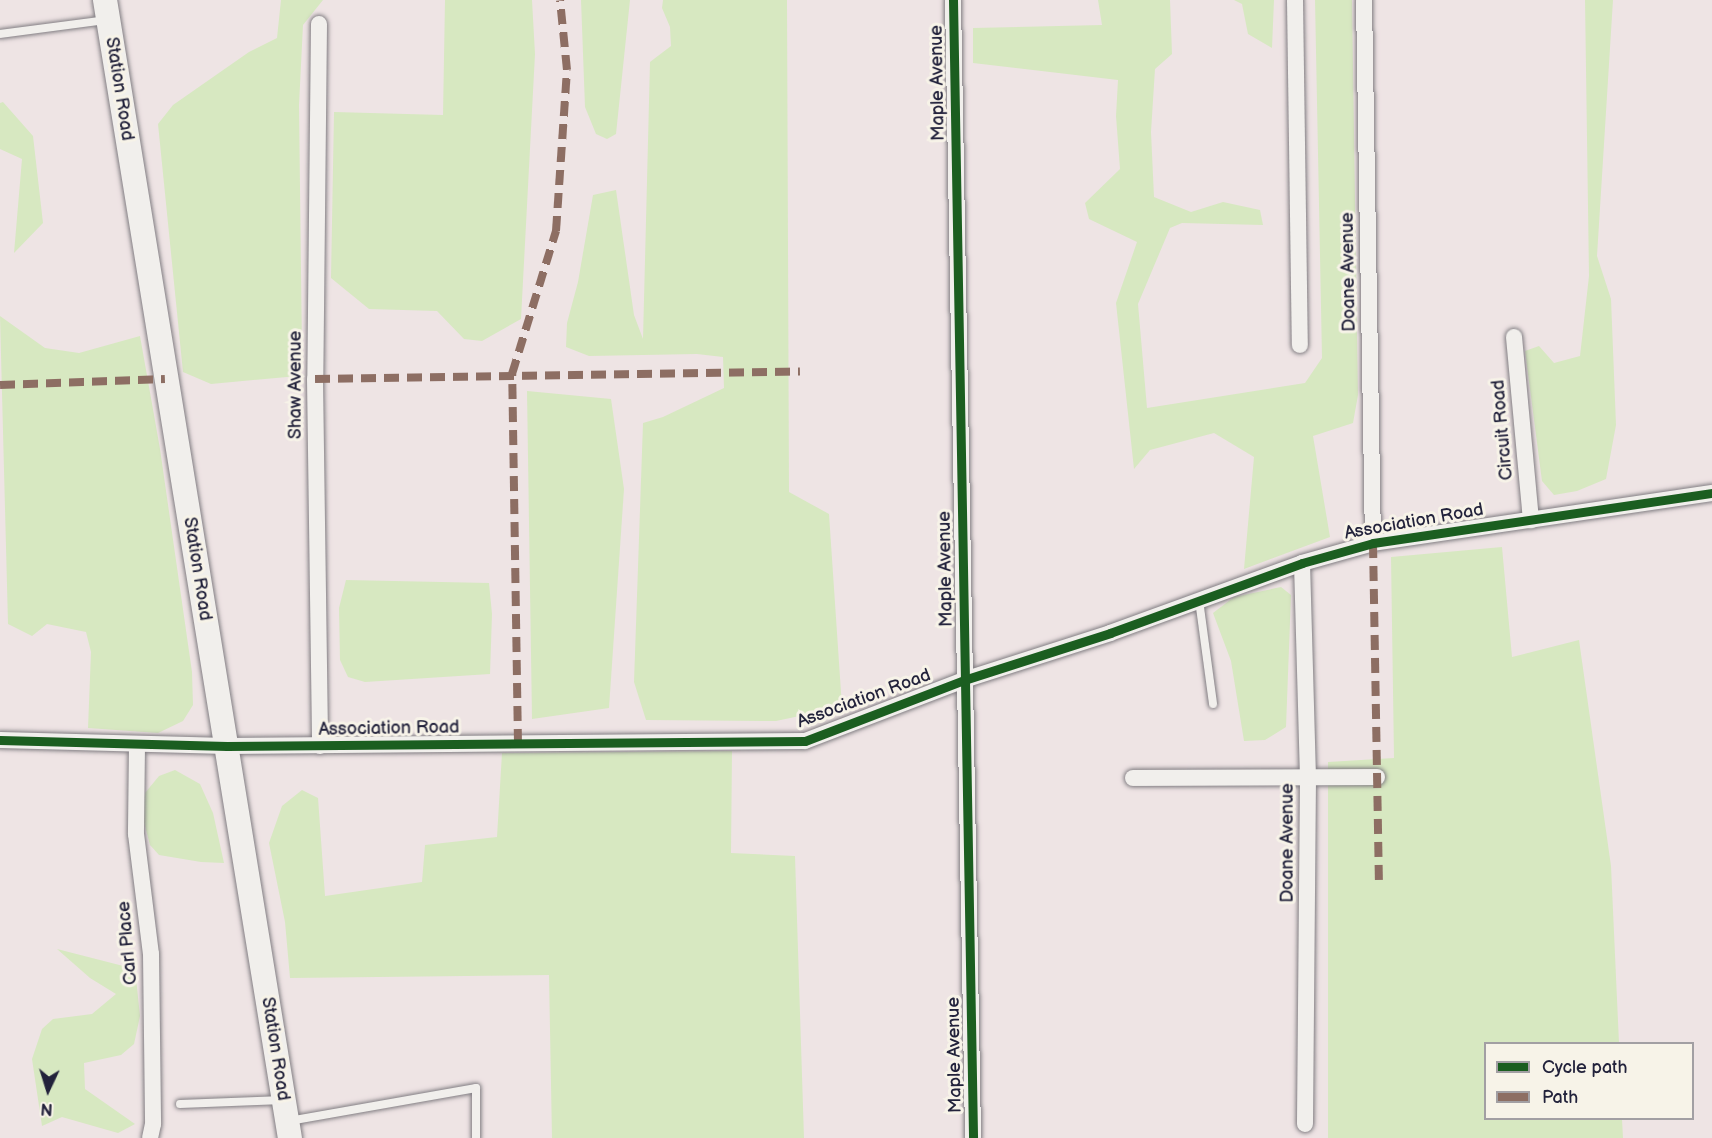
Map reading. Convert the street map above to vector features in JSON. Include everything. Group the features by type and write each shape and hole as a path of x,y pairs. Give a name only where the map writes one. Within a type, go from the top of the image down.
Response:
{"main road":[{"name":"Station Road","path":"106,10 287,1120"}],"street":[{"name":"Maple Avenue","path":"954,0 973,1138"},
{"path":"1295,0 1300,345"},
{"name":"Doane Avenue","path":"1364,0 1373,543"},
{"name":"Shaw Avenue","path":"319,24 315,379 320,746"},
{"name":"Circuit Road","path":"1514,337 1531,520"},
{"name":"Association Road","path":"0,740 137,746 806,741 964,680 1110,633 1302,563 1373,543 1712,493"},
{"name":"Doane Avenue","path":"1302,563 1308,778 1305,1124"},
{"name":"Carl Place","path":"137,746 136,834 151,954 153,1124 150,1138"},
{"path":"1133,778 1377,777"}],"lane":[{"path":"0,34 106,10"},
{"path":"1199,600 1213,704"},
{"path":"180,1104 287,1120 476,1088 476,1138"}],"green space":[{"path":"281,0 323,0 303,25 299,105 302,353 298,376 211,384 183,372 158,124 173,105 249,52 277,38"},
{"path":"445,0 532,0 535,54 521,319 482,341 464,339 437,311 369,309 331,278 334,112 443,115"},
{"path":"581,0 630,0 616,134 607,139 596,134 585,107"},
{"path":"663,0 787,0 789,492 829,514 842,707 776,721 646,720 634,682 643,423 663,417 724,388 723,357 697,354 589,356 566,347 567,323 578,282 593,195 616,190 634,315 643,339 650,62 671,46 670,27 662,8"},
{"path":"1098,0 1170,0 1172,54 1155,69 1151,132 1154,197 1191,212 1223,202 1260,210 1263,225 1182,223 1170,228 1138,304 1147,408 1305,383 1322,358 1315,0 1352,0 1358,395 1353,423 1313,436 1330,537 1244,569 1254,457 1214,433 1150,450 1134,469 1116,303 1137,242 1089,219 1085,203 1120,169 1116,116 1118,80 973,63 973,28 1102,25"},
{"path":"1234,0 1274,0 1272,48 1248,34 1242,4"},
{"path":"1585,0 1613,0 1597,256 1611,299 1616,425 1606,479 1577,491 1554,495 1542,481 1525,351 1539,346 1554,363 1580,356 1589,276"},
{"path":"3,102 33,136 43,223 14,253 22,159 0,149 0,103"},
{"path":"0,316 45,348 79,353 140,336 160,449 192,672 193,705 183,721 158,733 88,728 91,652 86,632 47,624 32,636 8,624"},
{"path":"527,391 611,399 624,489 609,708 532,719"},
{"path":"1502,547 1512,657 1579,640 1611,866 1619,1042 1484,1042 1484,1120 1622,1120 1623,1138 1328,1138 1328,762 1394,758 1391,557"},
{"path":"346,580 489,583 492,614 490,674 365,682 348,677 340,660 339,608"},
{"path":"1281,587 1291,595 1286,727 1265,740 1244,741 1231,661 1213,613 1234,597"},
{"path":"732,751 731,853 795,856 804,1138 552,1138 549,975 290,978 285,922 269,843 282,806 302,790 318,798 325,896 422,882 425,845 497,837 502,753"},
{"path":"175,770 200,784 213,813 224,863 201,862 159,855 150,845 141,811 145,793 159,776"},
{"path":"57,949 135,969 140,1016 134,1044 121,1055 84,1063 85,1089 135,1124 118,1133 62,1117 42,1126 32,1059 42,1029 53,1019 92,1014 116,994 90,978"}],"marked path":[{"path":"518,744 512,374 556,231 567,70 560,0"},
{"path":"315,379 800,371"},
{"path":"0,385 165,379"},
{"path":"1373,543 1379,886"}],"cycle path":[{"path":"953,0 973,1138"},
{"path":"0,740 227,746 805,741 964,680 1110,633 1302,563 1373,543 1712,493"}]}
